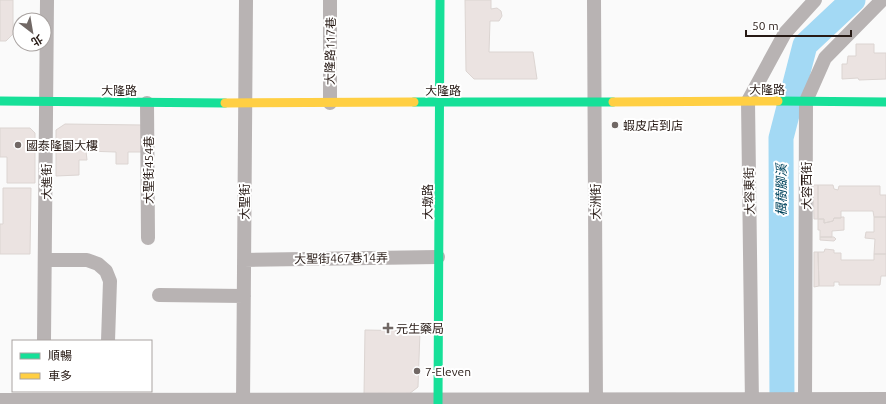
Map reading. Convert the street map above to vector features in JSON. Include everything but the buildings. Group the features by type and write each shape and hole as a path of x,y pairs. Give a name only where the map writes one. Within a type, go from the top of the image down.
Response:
{"street":[{"name":"大進街","path":"44,340 47,0"},
{"name":"大聖街","path":"243,402 246,0"},
{"name":"大隆路117巷","path":"330,0 330,103"},
{"name":"大墩路","path":"438,402 440,0"},
{"name":"大洲街","path":"594,0 596,402"},
{"name":"大容西街","path":"805,401 806,102 825,58 882,0"},
{"name":"大容東街","path":"752,402 748,101 785,33 812,1"},
{"name":"大隆路","path":"0,101 245,103 748,101 886,102"},
{"name":"大聖街454巷","path":"147,102 148,238"},
{"name":"大聖街467巷14弄","path":"244,260 438,257"},
{"path":"45,260 87,260 98,264 106,271 110,280 108,340"},
{"path":"159,295 244,296"},
{"path":"0,400 44,395 107,396 243,402 752,402 886,399"}],"waterway":[{"name":"楓樹腳溪","path":"782,404 781,138 805,45 853,0"}],"traffic: fast":[{"path":"438,404 440,0"},
{"path":"0,101 225,103"},
{"path":"778,101 886,102"},
{"path":"414,102 613,102"}],"traffic: slow":[{"path":"613,102 778,101"},
{"path":"225,103 414,102"}],"place":[{"name":"蝦皮店到店","path":"615,125"},
{"name":"國泰隆園大樓","path":"18,145"},
{"name":"元生藥局","path":"388,328"},
{"name":"7-Eleven","path":"417,371"}]}
